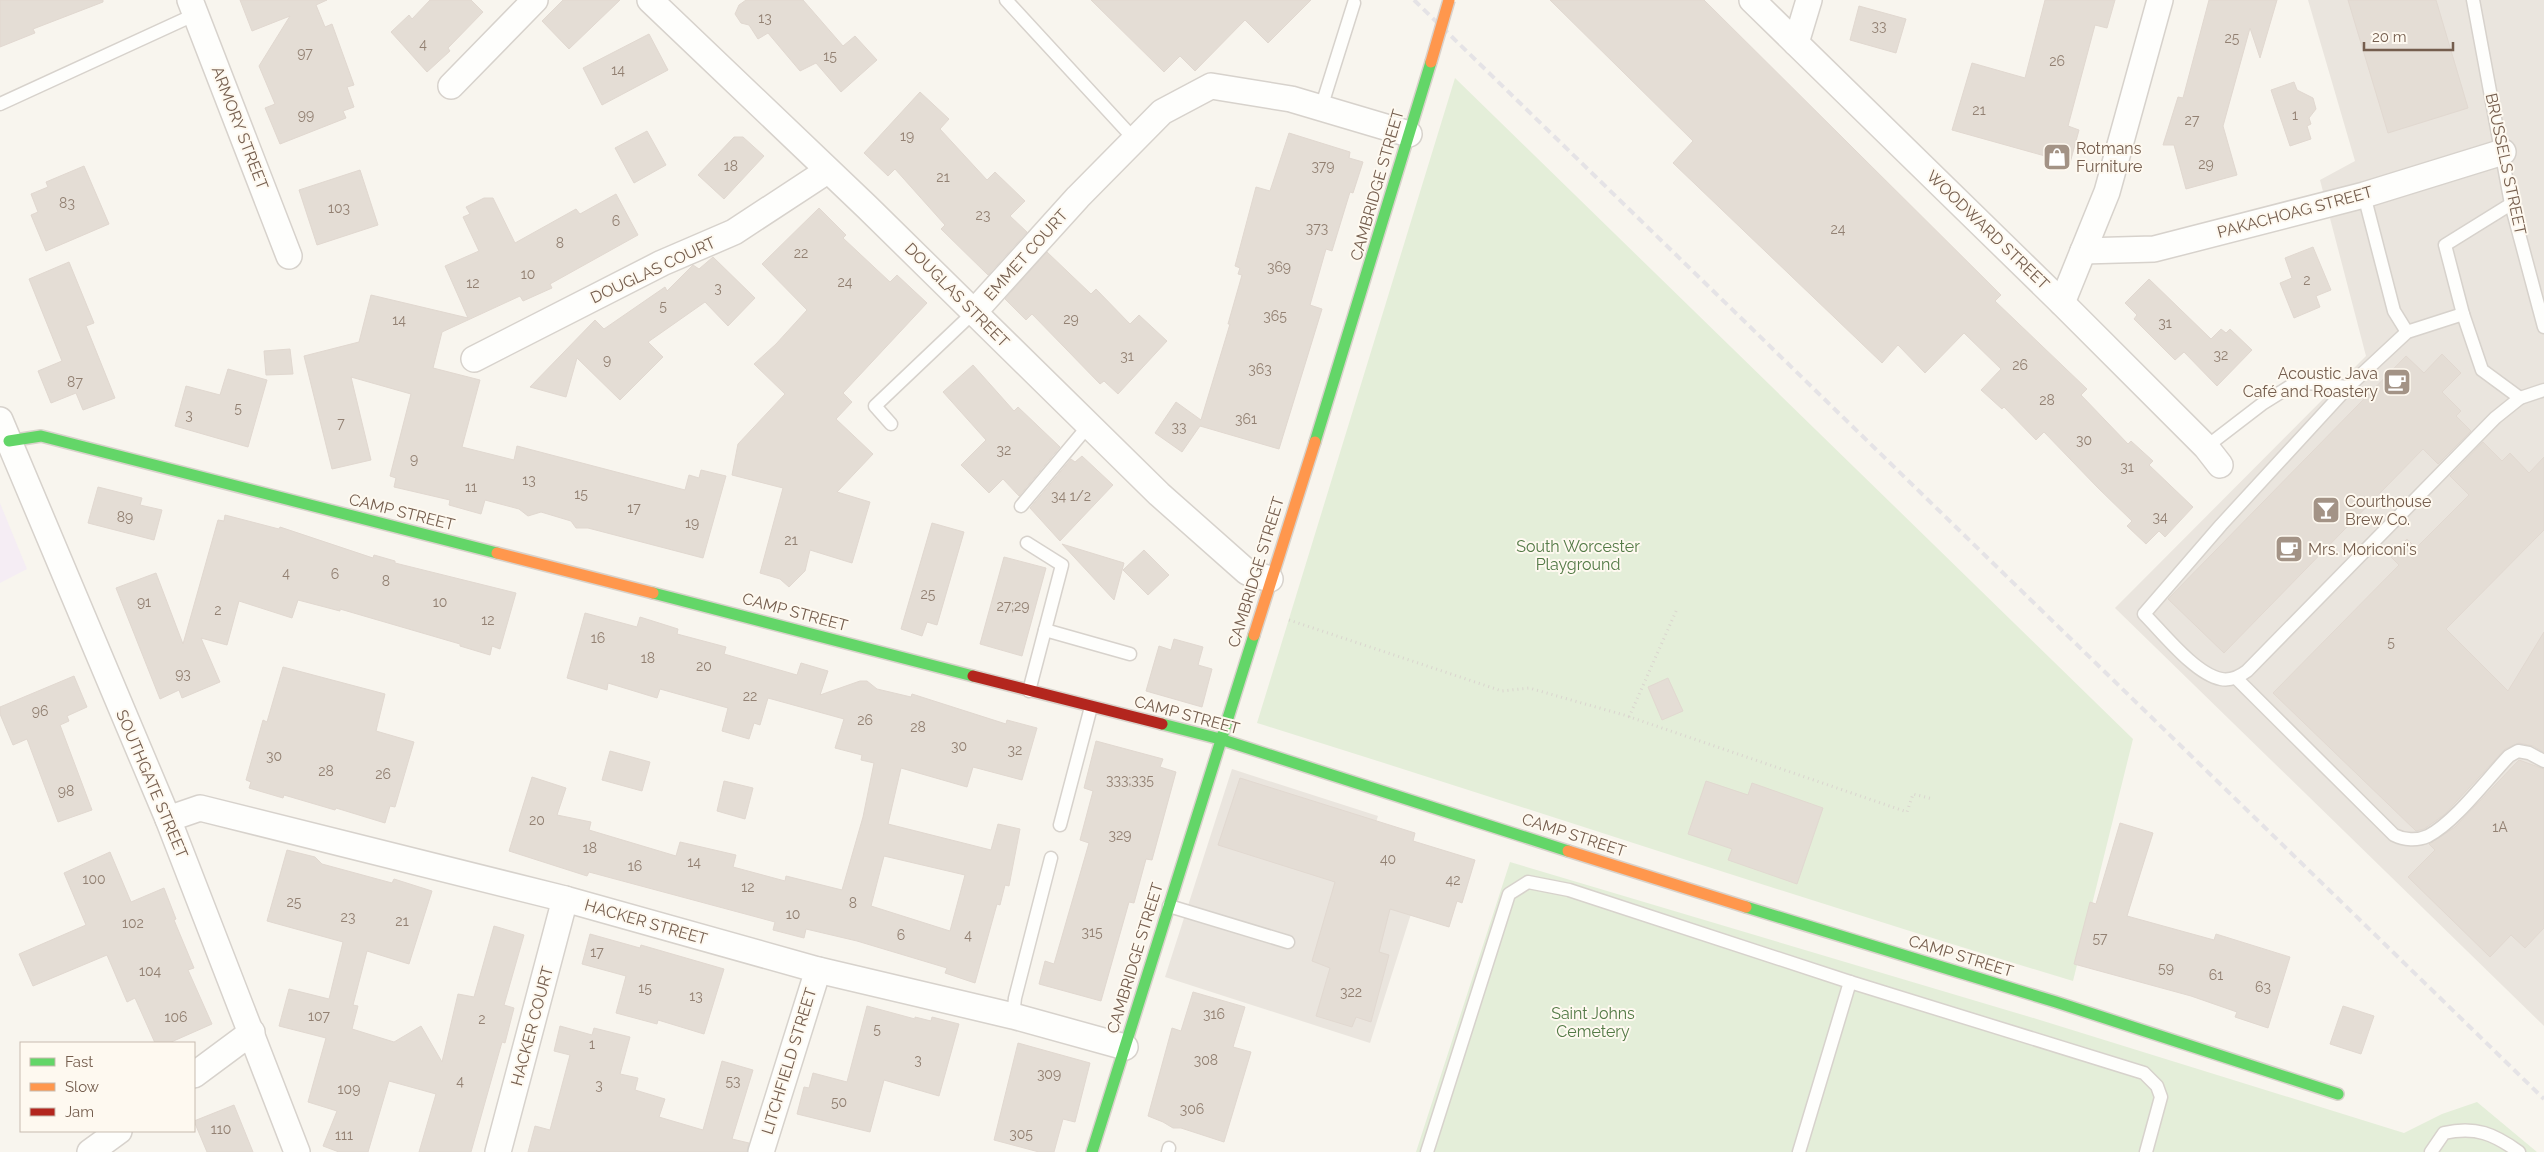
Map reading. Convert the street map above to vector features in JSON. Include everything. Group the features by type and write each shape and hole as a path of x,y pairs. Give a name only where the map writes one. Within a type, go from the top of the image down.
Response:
{"street":[{"path":"451,86 535,0"},
{"name":"DOUGLAS STREET","path":"650,0 974,312 1159,494 1247,572 1270,580"},
{"name":"CAMBRIDGE STREET","path":"1092,1152 1270,580 1370,268 1449,0"},
{"name":"WOODWARD STREET","path":"1752,0 2062,303 2213,456"},
{"path":"1796,43 1809,0"},
{"path":"2062,303 2107,192 2160,0"},
{"name":"ARMORY STREET","path":"193,7 289,256"},
{"name":"EMMET COURT","path":"974,312 1078,197 1162,112 1211,86 1291,98 1409,134"},
{"name":"PAKACHOAG STREET","path":"2083,251 2154,249 2364,196 2503,152"},
{"name":"DOUGLAS COURT","path":"474,359 662,263 734,232 827,171"},
{"name":"CAMP STREET","path":"4,430 41,436 1220,739 1647,876 2056,1002 2338,1094"},
{"name":"SOUTHGATE STREET","path":"4,430 168,819 297,1152"},
{"name":"HACKER STREET","path":"168,819 200,808 565,899 818,970 1013,1016 1125,1047"},
{"name":"HACKER COURT","path":"498,1152 565,899"},
{"name":"LITCHFIELD STREET","path":"761,1152 818,970"},
{"path":"195,1074 252,1032"},
{"path":"90,1152 118,1132"}],"lane":[{"path":"1006,0 1135,140"},
{"name":"BRUSSELS STREET","path":"2473,0 2503,152 2511,204 2544,327"},
{"path":"1322,108 1354,3"},
{"path":"0,104 193,7"},
{"path":"2364,196 2394,311 2407,332"},
{"path":"2511,204 2444,245 2463,314 2482,370 2520,398"},
{"path":"891,424 875,406 974,312"},
{"path":"2463,314 2407,332 2348,387 2221,525 2144,614 2202,672 2222,679 2236,678 2254,664 2495,418 2520,398 2544,390"},
{"path":"2213,456 2262,404 2297,382 2348,387"},
{"path":"1021,506 1089,425"},
{"path":"1026,543 1062,565 1028,691"},
{"path":"1045,630 1130,654"},
{"path":"2236,678 2394,835 2404,840 2426,837 2446,822 2509,756 2518,751 2529,753 2544,760"},
{"path":"1060,825 1091,707"},
{"path":"1013,1016 1015,998 1051,858"},
{"path":"1427,1152 1509,894 1528,882 1569,890 1850,982 2144,1073 2157,1086 2161,1097 2146,1152"},
{"path":"1169,906 1288,942"},
{"path":"1799,1152 1850,982"},
{"path":"2431,1152 2444,1133 2464,1129 2497,1136 2520,1152"}],"path":[{"path":"1629,717 1676,609"},
{"path":"1282,618 1502,691 1529,688 1629,717 1907,812 1912,794 1933,799"}],"shaded area":[{"path":"2308,0 2544,0 2544,1026 2115,608 2366,356 2320,180 2355,161"},
{"path":"0,503 27,569 0,583"},
{"path":"1232,769 1378,816 1353,895 1411,914 1370,1043 1165,977"}],"green space":[{"name":"South Worcester Playground","path":"1455,78 2133,739 2073,981 1257,723"},
{"name":"Saint Johns Cemetery","path":"1510,862 2040,1020 2404,1133 2442,1114 2477,1102 2537,1152 1416,1152"}],"building":[{"path":"0,0 103,0 103,2 33,29 35,33 0,47"},
{"path":"240,0 327,0 316,5 325,27 332,24 354,85 347,87 354,107 343,111 346,118 280,144 265,108 275,104 259,66 290,16 252,31"},
{"path":"430,0 471,0 483,12 448,48 450,51 427,72 391,32 409,15 412,19"},
{"path":"563,0 620,0 569,49 542,21"},
{"path":"746,0 803,0 843,46 855,36 877,60 841,92 816,63 800,71 768,33 758,39 749,25 741,23 735,14 739,5"},
{"path":"1091,0 1311,0 1268,43 1245,20 1195,71 1180,56 1164,72"},
{"path":"1550,0 1704,0 2001,295 1995,301 2087,389 2081,395 2128,444 2131,441 2153,461 2149,465 2193,507 2165,537 2159,531 2146,544 2127,526 2132,521 2044,432 2036,440 2004,407 2002,409 1981,390 2001,369 1964,333 1925,373 1898,345 1882,363 1673,163 1693,141"},
{"path":"2045,0 2115,0 2107,28 2095,25 2068,126 2079,130 2070,163 1952,130 1972,63 2025,78"},
{"path":"2209,0 2277,0 2260,58 2250,28 2223,126 2237,175 2186,189 2174,145 2163,145 2178,97 2183,98"},
{"path":"2348,0 2436,0 2468,108 2388,133"},
{"path":"1859,6 1906,19 1896,53 1850,40"},
{"path":"649,34 668,70 602,105 583,68"},
{"path":"2294,82 2297,90 2313,98 2316,109 2309,118 2311,124 2307,126 2311,139 2290,146 2271,90"},
{"path":"920,92 949,119 940,129 987,180 995,172 1025,201 1010,216 1027,232 988,275 941,229 945,225 895,169 888,176 864,153"},
{"path":"647,131 666,165 634,183 615,148"},
{"path":"1289,133 1350,152 1349,158 1363,162 1353,193 1350,192 1332,251 1326,249 1310,305 1322,309 1279,449 1200,426 1182,452 1155,433 1176,402 1201,420 1230,324 1228,324 1242,275 1238,274 1240,268 1235,266 1256,187 1270,191"},
{"path":"734,137 743,137 764,156 724,199 698,175"},
{"path":"84,166 109,224 46,251 31,215 38,212 31,194 48,187 46,182"},
{"path":"360,170 378,225 317,245 299,190"},
{"path":"616,194 638,235 550,284 552,288 523,301 520,296 442,332 433,368 480,380 462,447 514,460 517,446 685,490 689,475 699,478 701,470 726,476 703,558 588,528 576,528 571,521 541,512 528,516 519,509 485,500 481,514 449,505 450,500 394,487 396,478 390,476 411,394 351,377 371,460 332,469 304,356 359,342 371,295 468,318 445,266 479,251 463,217 470,214 466,207 484,198 493,198 515,243 576,209 580,214"},
{"path":"819,208 846,235 843,238 890,282 897,275 927,303 843,393 852,402 836,419 873,454 837,492 870,502 852,563 810,550 805,571 789,587 780,579 760,573 783,488 732,475 738,444 785,394 754,364 776,344 807,310 762,264"},
{"path":"2313,247 2331,290 2316,296 2320,307 2294,318 2280,283 2292,278 2285,258"},
{"path":"1047,252 1091,294 1096,289 1130,324 1139,315 1167,341 1118,394 1104,381 1100,384 1032,314 1026,320 1005,299"},
{"path":"713,257 755,298 728,326 705,302 648,342 663,357 620,400 577,358 566,397 530,387 595,320 604,329 665,287 667,291 693,265 699,269"},
{"path":"69,262 94,323 86,326 115,398 83,410 76,393 51,403 38,371 62,361 29,279"},
{"path":"2149,279 2211,339 2221,329 2226,333 2230,329 2252,350 2217,386 2184,352 2175,360 2134,319 2137,315 2125,303"},
{"path":"290,349 293,374 266,375 264,351"},
{"path":"2442,354 2461,373 2442,392 2461,411 2456,416 2471,431 2438,464 2423,449 2224,653 2168,599 2406,356 2424,373"},
{"path":"973,365 1014,411 1018,407 1060,447 1019,496 1003,479 989,493 961,465 986,440 943,392"},
{"path":"228,369 267,380 248,447 175,426 186,386 220,395"},
{"path":"2483,442 2502,461 2510,453 2529,473 2544,457 2544,530 2446,629 2508,691 2544,632 2544,752 2533,746 2519,743 2505,749 2444,815 2424,829 2416,831 2273,693 2399,565 2390,556 2407,539 2416,548 2469,495 2450,476"},
{"path":"1082,456 1113,485 1060,541 1030,508 1071,459 1075,462"},
{"path":"98,487 142,498 140,505 162,510 154,540 88,523"},
{"path":"225,515 279,529 280,527 373,558 374,555 395,561 395,563 516,593 500,649 492,646 490,655 460,646 460,644 340,609 340,611 298,600 292,618 239,601 227,645 201,638 220,682 182,698 179,690 160,699 116,588 156,573 183,644 218,520 224,521"},
{"path":"932,523 964,532 937,625 927,622 922,636 901,629"},
{"path":"1062,544 1124,563 1114,600"},
{"path":"1144,550 1169,575 1148,595 1123,570"},
{"path":"1004,557 1046,568 1022,656 980,644"},
{"path":"585,613 637,627 640,617 678,629 677,634 726,647 724,654 797,675 801,663 828,671 820,695 860,681 867,681 877,689 911,697 912,694 1006,724 1007,720 1037,728 1022,780 973,767 967,787 901,768 888,824 991,850 998,824 1020,829 1009,886 1005,885 1000,905 997,904 975,983 945,973 947,968 857,941 806,929 804,938 773,930 775,922 589,872 587,876 509,851 532,777 566,788 557,815 591,822 589,830 676,856 680,842 736,855 733,867 785,881 786,876 842,890 863,817 874,763 861,760 862,755 835,748 844,719 768,698 760,725 754,723 749,739 722,731 728,708 660,689 657,698 608,683 607,690 567,678","holes":["884,856 965,875 950,931 871,906"]},
{"path":"1174,639 1203,647 1198,665 1212,669 1202,707 1146,691 1159,646 1171,650"},
{"path":"283,667 385,694 376,731 414,742 395,807 390,806 385,823 336,808 335,810 284,795 283,798 249,788 251,782 246,780 263,720 267,722"},
{"path":"74,676 87,707 67,716 69,721 60,725 92,810 58,822 27,739 13,745 0,714 0,707"},
{"path":"1668,678 1683,711 1662,720 1648,687"},
{"path":"1096,741 1163,759 1160,767 1176,772 1152,860 1146,859 1134,903 1129,902 1101,1001 1039,984 1045,961 1054,964 1089,843 1080,840 1093,791 1084,788"},
{"path":"610,751 650,762 642,791 602,780"},
{"path":"2519,760 2544,769 2544,928 2525,948 2511,935 2490,957 2408,877 2435,850 2429,844 2455,827"},
{"path":"1240,778 1415,833 1413,841 1475,860 1462,903 1457,901 1449,927 1390,909 1379,952 1389,955 1371,1022 1356,1017 1352,1027 1316,1016 1330,968 1312,961 1335,882 1218,845"},
{"path":"724,781 753,788 745,819 717,811"},
{"path":"1706,781 1748,795 1752,783 1823,808 1797,884 1728,860 1732,849 1688,834"},
{"path":"2120,823 2153,833 2127,916 2214,940 2216,934 2290,957 2268,1028 2235,1017 2237,1012 2191,996 2074,964 2090,902 2096,904"},
{"path":"287,850 315,857 322,864 392,883 394,879 432,891 409,964 367,951 353,1005 358,1006 352,1029 394,1042 421,1026 442,1062 458,994 474,997 494,926 524,935 504,1005 514,1008 505,1043 502,1042 471,1152 419,1152 436,1094 389,1081 368,1152 339,1152 323,1146 337,1111 308,1102 326,1038 279,1026 289,989 329,999 343,942 267,921"},
{"path":"110,852 131,902 164,888 176,919 174,920 194,968 188,970 212,1024 171,1042 155,1042 135,998 127,1002 107,955 33,986 19,954 86,925 64,873"},
{"path":"590,934 640,948 641,945 724,969 704,1034 658,1020 657,1024 616,1013 626,976 582,964"},
{"path":"1193,992 1245,1007 1233,1047 1251,1052 1224,1142 1181,1128 1173,1128 1148,1116 1172,1028 1181,1031"},
{"path":"867,1006 915,1019 915,1017 931,1021 932,1017 959,1024 939,1096 884,1080 870,1132 797,1114 804,1087 809,1088 813,1073 847,1082"},
{"path":"2343,1006 2374,1016 2361,1054 2330,1044"},
{"path":"560,1026 592,1035 594,1028 630,1037 620,1074 638,1078 635,1090 665,1099 659,1117 703,1130 722,1061 753,1070 732,1139 749,1143 747,1152 528,1152 535,1126 550,1130 570,1055 554,1051"},
{"path":"1018,1043 1090,1063 1075,1122 1063,1119 1054,1152 1039,1152 994,1140"},
{"path":"234,1105 253,1152 207,1152 195,1121"}],"railway":[{"path":"1414,0 2544,1099"}],"traffic: fast":[{"path":"1315,442 1431,62"},
{"path":"9,441 41,436 497,553"},
{"path":"653,593 973,676"},
{"path":"1092,1152 1254,635"},
{"path":"1162,724 1220,739 1568,851"},
{"path":"1746,907 2056,1002 2338,1094"}],"traffic: slow":[{"path":"1431,62 1449,0"},
{"path":"1254,635 1315,442"},
{"path":"497,553 653,593"},
{"path":"1568,851 1746,907"}],"traffic: jam":[{"path":"973,676 1162,724"}],"place":[{"name":"Rotmans Furniture","path":"2057,157"},
{"name":"Acoustic Java Café and Roastery","path":"2397,382"},
{"name":"Courthouse Brew Co.","path":"2326,510"},
{"name":"Mrs. Moriconi's","path":"2289,549"}]}
